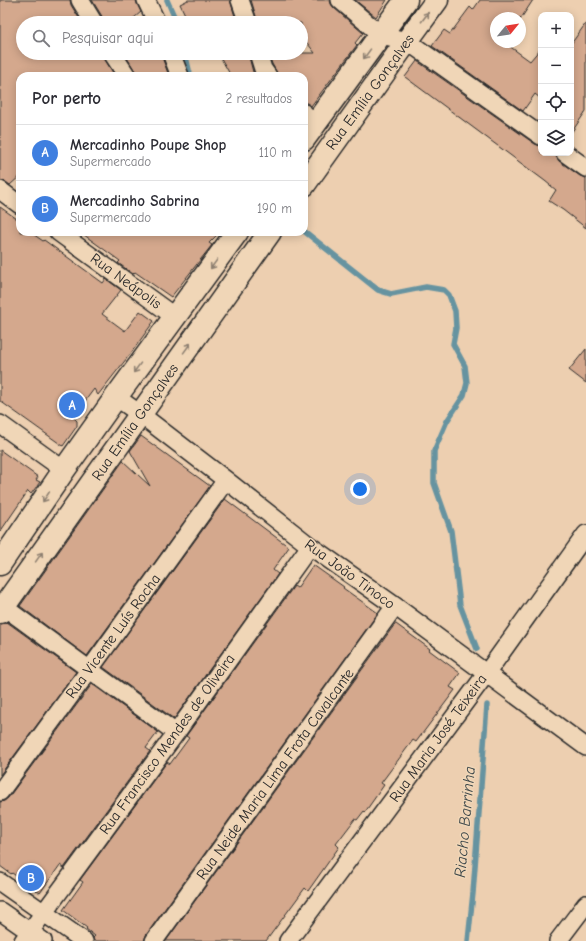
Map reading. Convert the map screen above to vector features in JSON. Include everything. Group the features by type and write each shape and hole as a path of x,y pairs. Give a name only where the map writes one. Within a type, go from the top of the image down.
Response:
{"street":[{"path":"80,0 90,16"},
{"path":"146,0 154,16"},
{"path":"240,0 246,16"},
{"path":"340,0 381,35 407,41 538,134"},
{"name":"Rua Emília Gonçalves","path":"308,125 381,35 406,0"},
{"name":"Rua Emília Gonçalves","path":"308,179 437,0"},
{"path":"117,60 124,72"},
{"path":"173,60 178,72"},
{"path":"261,60 266,72"},
{"path":"569,156 586,168"},
{"path":"0,190 16,202"},
{"name":"Rua Neápolis","path":"64,236 175,316"},
{"name":"Rua Emília Gonçalves","path":"0,565 64,470 175,316 230,236"},
{"name":"Rua Emília Gonçalves","path":"2,609 267,236"},
{"name":"Rua João Tinoco","path":"116,397 310,546 395,606 586,747"},
{"path":"0,424 64,470"},
{"name":"Rua Vicente Luís Rocha","path":"0,792 226,480"},
{"name":"Rua Maria José Teixeira","path":"288,941 486,674 586,534"},
{"name":"Rua Francisco Mendes de Oliveira","path":"32,938 43,913 176,733 310,546"},
{"path":"0,565 22,581"},
{"name":"Rua Neide Maria Lima Frota Cavalcante","path":"154,941 395,606"},
{"path":"2,609 90,669 176,733"},
{"path":"0,882 84,941"},
{"path":"558,941 586,904"},
{"path":"0,911 32,938"}],"building":[{"path":"0,0 70,0 71,5 78,16 16,16 16,60 105,60 113,72 16,72 16,180 10,185 0,180"},
{"path":"92,0 136,0 141,12 136,16 102,16"},
{"path":"188,0 230,0 235,16 186,16 180,4"},
{"path":"251,0 330,0 334,8 363,33 355,43 357,45 311,106 308,104 308,72 276,72 271,60 308,60 308,53 315,53 308,44 308,16 256,16"},
{"path":"355,0 387,0 376,17"},
{"path":"480,0 533,0 525,12 490,12 490,48 512,48 530,61 538,52 538,96 535,94 523,111 432,46 444,30 450,34 470,7 473,10"},
{"path":"586,23 586,111 574,129 574,48 574,40"},
{"path":"128,60 163,60 168,72 135,72"},
{"path":"222,60 250,60 253,72 229,72"},
{"path":"417,61 538,145 538,156 556,156 559,161 580,176 586,178 586,228 549,201 556,190 405,77"},
{"path":"0,207 16,218 16,236 36,236 43,241 44,240 103,283 106,279 121,290 102,314 125,331 140,311 154,321 98,395 94,389 73,417 77,421 77,426 63,446 0,401"},
{"path":"86,236 216,236 209,243 212,245 171,297 135,272 133,274 118,263 120,261"},
{"path":"586,349 586,383 569,370"},
{"path":"141,436 210,486 87,656 20,606 123,461 150,486 130,451"},
{"path":"0,450 38,477 36,480 40,482 31,494 28,491 0,532"},
{"path":"225,499 289,547 273,570 278,574 174,719 103,667"},
{"path":"313,565 378,613 146,935 144,941 94,941 93,938 95,936 86,929 87,928 63,910 83,882 80,880 167,762 170,764 189,738 186,736 294,586 297,588"},
{"path":"7,622 76,672 0,775 0,624"},
{"path":"395,624 460,673 450,687 455,690 416,742 413,740 381,783 384,785 365,812 364,811 357,820 355,819 336,844 339,847 308,891 305,888 266,941 166,941"},
{"path":"92,684 158,732 146,748 150,751 64,868 60,865 40,893 0,866 0,802 8,798"}],"waterway":[{"name":"Riacho Barrinha","path":"167,0 174,16"},
{"name":"Riacho Barrinha","path":"187,60 190,72"},
{"name":"Riacho Barrinha","path":"308,234 378,290 391,294 426,287 444,290 449,295 455,311 456,328 453,344 465,366 467,383 464,395 447,421 434,451 434,483 451,531 460,605 477,649"},
{"name":"Riacho Barrinha","path":"468,941 487,705"}],"place":[{"name":"Mercadinho Poupe Shop","path":"72,405"},
{"name":"Mercadinho Sabrina","path":"31,878"}]}
